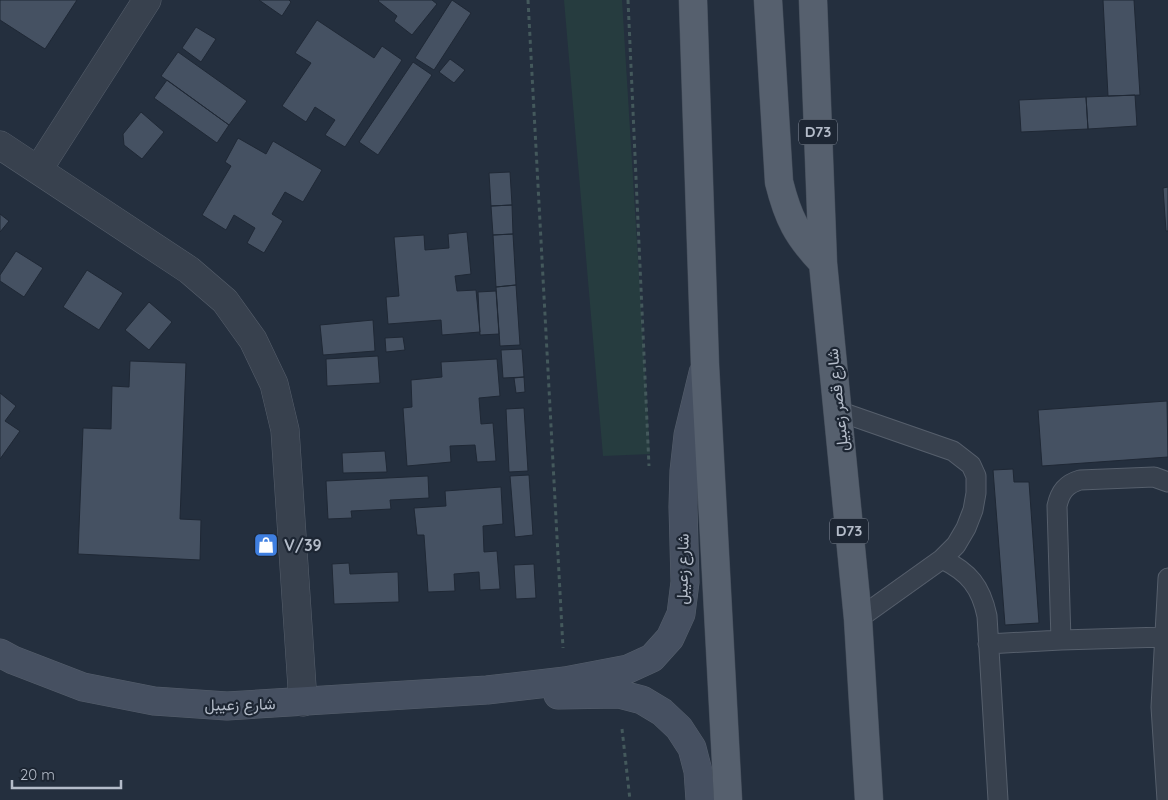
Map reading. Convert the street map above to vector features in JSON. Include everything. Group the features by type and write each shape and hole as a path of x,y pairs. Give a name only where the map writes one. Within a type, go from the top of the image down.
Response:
{"main road":[{"path":"693,0 705,364 728,800"},
{"path":"768,0 779,182 784,204 794,226 806,246 823,263"},
{"name":"شارع قصر زعبيل","path":"813,0 823,263 858,619 869,800"},
{"name":"شارع زعيبل","path":"0,653 13,660 83,687 154,701 227,706 487,690 565,681 628,669 652,658 670,638 681,614 685,582 684,471 688,435 705,364"},
{"name":"شارع زعيبل","path":"487,690 535,695 619,694 642,700 662,712 679,728 692,748 698,771 700,800"}],"street":[{"path":"38,170 147,0"},
{"path":"0,145 189,270 225,301 253,340 274,384 285,430 303,702"}],"lane":[{"path":"838,411 953,451 971,465 976,476 973,510 966,528 956,545 942,560 858,619"},
{"path":"1061,640 1057,506 1063,489 1071,483 1080,480 1154,477 1168,482"},
{"path":"942,560 956,566 968,576 978,587 984,601 987,616 998,800"},
{"path":"1168,578 1161,724 1168,800"},
{"path":"988,644 1164,637"}],"path":[{"path":"528,0 565,681"},
{"path":"628,0 650,475"},
{"path":"619,694 630,800"}],"green space":[{"path":"564,0 622,0 650,454 603,456"}],"building":[{"path":"0,0 77,0 45,49 0,20"},
{"path":"259,0 289,0 291,2 282,16"},
{"path":"379,0 432,0 437,4 412,35 394,21 397,16"},
{"path":"452,0 471,13 434,70 415,58"},
{"path":"1103,0 1134,0 1140,95 1108,96"},
{"path":"317,20 374,58 382,46 402,60 345,147 325,135 335,120 315,107 306,122 282,106 311,63 295,53"},
{"path":"196,27 216,39 201,62 182,48"},
{"path":"178,52 247,101 229,125 161,76"},
{"path":"450,59 465,70 454,83 439,72"},
{"path":"413,62 432,75 378,155 359,142"},
{"path":"167,80 229,125 217,143 154,98"},
{"path":"1135,95 1137,126 1088,129 1086,97"},
{"path":"1086,97 1088,129 1021,132 1019,100"},
{"path":"141,112 164,132 142,159 124,145 123,134"},
{"path":"238,138 266,154 273,141 322,170 303,202 285,192 272,214 283,221 264,253 247,243 255,228 234,215 226,230 202,215 231,166 225,162"},
{"path":"510,172 512,205 491,206 489,173"},
{"path":"1168,187 1168,231 1166,231 1163,188"},
{"path":"512,205 513,234 493,235 491,206"},
{"path":"0,214 9,221 0,232"},
{"path":"467,232 471,274 455,276 457,291 476,290 480,332 442,335 441,320 388,324 386,297 399,296 394,237 424,235 425,250 449,248 448,234"},
{"path":"513,234 516,285 496,287 493,235"},
{"path":"16,251 43,268 24,297 0,281 0,275"},
{"path":"87,270 123,293 99,330 63,307"},
{"path":"516,285 520,345 500,346 496,287"},
{"path":"496,291 499,334 480,335 478,292"},
{"path":"149,302 172,322 149,350 125,330"},
{"path":"373,320 375,351 323,355 320,325"},
{"path":"403,337 405,350 386,352 385,338"},
{"path":"522,349 524,377 503,378 501,350"},
{"path":"378,356 380,383 327,386 326,359"},
{"path":"497,359 500,396 479,398 481,424 493,423 496,461 477,462 475,445 450,446 451,462 407,466 403,408 412,407 411,380 442,377 441,362"},
{"path":"130,361 186,363 180,519 201,520 200,560 78,554 83,428 111,429 112,386 129,387"},
{"path":"524,377 525,392 516,393 514,378"},
{"path":"0,393 16,406 5,421 20,431 0,459"},
{"path":"1167,401 1168,457 1042,466 1038,410"},
{"path":"524,408 528,471 509,472 506,409"},
{"path":"385,451 387,472 343,473 342,453"},
{"path":"1013,469 1014,482 1029,482 1039,623 1005,625 993,470"},
{"path":"529,475 533,535 515,537 510,476"},
{"path":"428,476 429,498 390,500 391,509 351,511 352,518 328,519 326,481"},
{"path":"501,487 503,524 483,526 484,552 497,551 500,589 480,590 479,572 454,574 455,591 428,592 424,535 417,535 414,508 446,506 445,491"},
{"path":"349,563 350,574 398,572 399,602 334,604 332,564"},
{"path":"534,564 536,598 516,599 514,565"}],"place":[{"name":"V/39","path":"266,545"}]}
